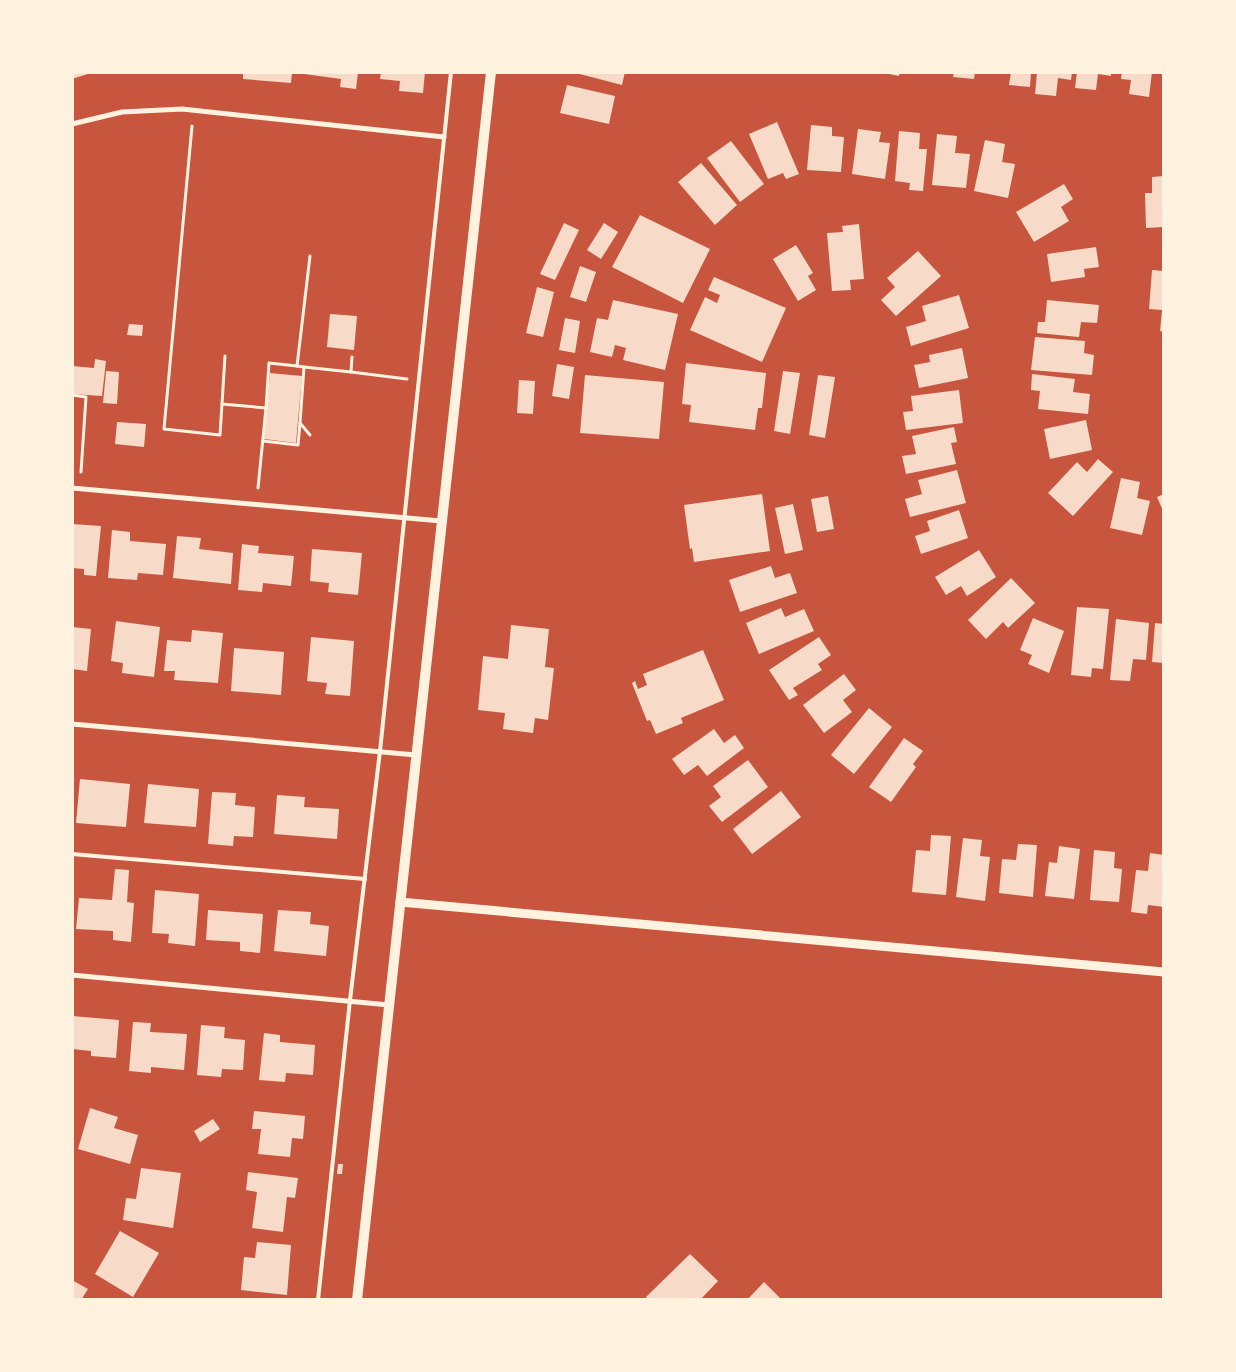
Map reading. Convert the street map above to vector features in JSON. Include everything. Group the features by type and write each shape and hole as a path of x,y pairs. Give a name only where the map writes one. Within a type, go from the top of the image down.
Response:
{"main road":[{"path":"357,1300 441,521 492,72"}],"street":[{"path":"72,124 122,112 182,109 444,137"},
{"path":"72,488 441,521"},
{"path":"72,724 416,755"},
{"path":"400,902 1164,972"},
{"path":"72,975 389,1005"}],"lane":[{"path":"318,1300 350,1000 380,751 451,72"},
{"path":"72,854 365,878"}],"path":[{"path":"192,126 164,429 220,435 225,356"},
{"path":"297,366 310,256"},
{"path":"351,372 352,357"},
{"path":"258,488 269,363 408,379"},
{"path":"262,441 298,444 304,367"},
{"path":"72,396 86,397 81,472"},
{"path":"222,404 266,408"},
{"path":"300,423 310,436"}],"building":[{"path":"72,72 91,72 91,73 72,79"},
{"path":"243,72 292,72 291,83 243,79"},
{"path":"304,72 358,72 356,89 340,87 341,79 304,74"},
{"path":"381,72 425,72 423,93 399,91 400,81 380,79"},
{"path":"572,72 625,72 622,85"},
{"path":"879,72 900,72 899,76"},
{"path":"954,72 975,72 974,79 953,77"},
{"path":"1011,72 1031,72 1030,87 1009,85"},
{"path":"1037,72 1072,72 1071,80 1058,78 1056,96 1035,94"},
{"path":"1077,72 1111,72 1111,76 1098,74 1096,90 1075,88"},
{"path":"1122,72 1152,72 1149,97 1129,94 1131,80 1121,79"},
{"path":"567,85 615,96 609,124 560,113"},
{"path":"777,122 799,174 786,179 783,173 768,179 749,134"},
{"path":"811,125 832,127 832,136 844,137 841,172 807,170"},
{"path":"858,129 881,132 879,142 890,143 885,179 852,174"},
{"path":"899,131 920,133 919,149 927,149 923,191 909,190 910,183 895,181"},
{"path":"937,134 957,136 955,153 970,154 966,188 932,185"},
{"path":"985,140 1005,144 1002,162 1015,164 1008,198 974,191"},
{"path":"731,141 764,184 740,202 707,158"},
{"path":"701,163 737,205 715,225 678,182"},
{"path":"1164,176 1164,227 1146,228 1145,193 1152,193 1152,177"},
{"path":"1064,184 1073,199 1061,207 1069,221 1034,242 1016,212"},
{"path":"640,215 710,249 683,303 612,267"},
{"path":"564,223 579,230 555,280 540,274"},
{"path":"604,223 618,232 601,259 587,250"},
{"path":"859,224 864,279 850,280 851,290 832,291 827,233 843,232 842,226"},
{"path":"796,245 813,273 808,276 816,290 798,301 773,259"},
{"path":"1096,247 1099,267 1084,269 1085,277 1051,282 1047,254"},
{"path":"918,251 941,276 896,316 881,300 895,287 887,278"},
{"path":"580,266 596,272 586,302 570,297"},
{"path":"1152,270 1164,271 1164,332 1160,331 1162,310 1149,309"},
{"path":"714,277 786,308 762,362 690,330 705,297 717,303 720,295 708,290"},
{"path":"537,287 554,292 543,337 526,333"},
{"path":"959,295 969,328 911,346 906,327 926,321 922,306"},
{"path":"613,300 678,314 665,370 623,360 626,348 615,345 612,357 590,352 597,318 608,320"},
{"path":"1047,300 1099,305 1097,323 1081,322 1079,337 1037,333 1038,322 1045,322"},
{"path":"330,314 357,316 354,350 327,347"},
{"path":"565,318 580,321 575,353 559,350"},
{"path":"129,324 143,325 142,336 127,335"},
{"path":"1035,337 1085,341 1084,353 1094,355 1092,375 1031,370"},
{"path":"962,348 968,378 919,388 914,365 930,362 929,355"},
{"path":"95,359 106,361 102,396 72,394 72,366 94,368"},
{"path":"686,363 766,373 762,408 758,408 755,430 689,422 691,405 682,404"},
{"path":"557,364 574,367 569,399 552,396"},
{"path":"106,371 119,372 117,404 103,403"},
{"path":"783,371 800,373 790,434 774,431"},
{"path":"270,373 302,376 296,443 264,439"},
{"path":"1032,374 1075,379 1073,392 1090,394 1088,414 1038,409 1040,391 1031,390"},
{"path":"585,375 664,382 659,439 580,433"},
{"path":"818,375 835,377 825,438 809,435"},
{"path":"519,380 535,381 533,414 517,413"},
{"path":"959,390 963,423 906,430 903,412 913,411 911,396"},
{"path":"1086,420 1092,450 1050,459 1044,429"},
{"path":"117,422 146,424 144,447 115,444"},
{"path":"954,427 957,442 951,443 956,464 906,474 902,456 916,454 912,436"},
{"path":"1098,459 1113,472 1073,516 1048,493 1077,462 1087,472"},
{"path":"957,470 966,503 910,517 905,499 922,494 918,480"},
{"path":"1121,478 1140,482 1137,498 1150,501 1142,535 1110,528"},
{"path":"762,494 770,551 694,562 692,548 690,549 684,505"},
{"path":"1164,494 1164,513 1157,497"},
{"path":"828,496 834,529 817,532 811,499"},
{"path":"793,504 803,550 785,554 775,508"},
{"path":"959,510 968,538 921,554 915,536 930,531 927,521"},
{"path":"72,524 101,526 96,576 84,575 84,569 72,568"},
{"path":"112,530 130,532 130,541 166,544 163,575 138,573 137,580 108,578"},
{"path":"177,536 201,538 199,549 233,553 231,584 173,578"},
{"path":"242,544 259,546 258,553 294,556 291,586 263,583 262,592 238,590"},
{"path":"312,549 362,553 358,595 328,592 329,583 310,581"},
{"path":"979,550 996,577 967,596 961,586 946,595 935,577"},
{"path":"771,566 775,578 790,573 797,593 740,612 729,580"},
{"path":"1011,578 1035,603 1008,628 1003,622 986,639 968,620"},
{"path":"1077,607 1109,609 1103,669 1092,668 1091,677 1071,675"},
{"path":"781,608 785,617 804,609 814,631 759,654 746,623"},
{"path":"1033,618 1064,631 1049,673 1028,664 1032,655 1020,650"},
{"path":"1116,619 1149,623 1146,660 1133,659 1130,681 1110,680"},
{"path":"116,621 160,627 154,677 122,673 123,663 111,661"},
{"path":"1155,623 1164,624 1164,663 1152,662"},
{"path":"511,625 549,629 545,667 554,668 548,720 535,718 533,733 503,729 505,713 478,710 483,656 508,659"},
{"path":"72,627 91,629 87,671 72,669"},
{"path":"192,630 223,633 218,683 174,680 175,671 164,671 167,640 191,642"},
{"path":"311,637 354,641 350,696 325,694 327,683 307,681"},
{"path":"819,637 831,655 818,664 822,670 793,688 798,695 789,700 769,670"},
{"path":"234,648 284,652 281,695 231,691"},
{"path":"703,650 724,700 681,718 683,723 656,734 650,720 647,721 632,683 635,681 638,689 647,685 643,674"},
{"path":"844,674 856,690 843,700 852,712 824,733 803,705"},
{"path":"869,708 892,727 854,774 831,755"},
{"path":"714,729 724,743 735,735 744,748 707,776 698,765 684,775 672,759"},
{"path":"904,738 923,751 913,764 916,767 891,802 869,787"},
{"path":"748,760 768,787 722,822 709,806 721,797 713,786"},
{"path":"80,779 130,784 126,827 76,823"},
{"path":"148,784 199,789 196,827 144,823"},
{"path":"781,791 801,817 752,854 733,829"},
{"path":"212,792 236,793 235,805 255,807 253,837 234,836 233,846 208,844"},
{"path":"277,795 305,797 304,807 339,809 337,839 274,834"},
{"path":"931,835 951,836 946,895 912,892 916,850 930,851"},
{"path":"963,838 982,840 980,856 990,857 985,901 956,897"},
{"path":"1018,844 1037,845 1033,897 999,893 1002,859 1016,860"},
{"path":"1059,846 1080,849 1074,899 1045,896 1049,862 1057,863"},
{"path":"1094,850 1115,852 1114,868 1122,869 1119,902 1090,900"},
{"path":"1150,853 1164,855 1164,907 1148,905 1147,914 1131,912 1136,870 1148,871"},
{"path":"115,869 129,870 127,902 134,903 131,942 113,940 113,931 76,929 79,898 112,900"},
{"path":"155,890 199,894 195,946 168,943 169,934 152,933"},
{"path":"208,910 263,914 260,953 240,951 240,942 206,940"},
{"path":"278,910 311,912 310,924 329,926 326,956 274,951"},
{"path":"72,1016 119,1020 116,1058 91,1056 91,1051 72,1049"},
{"path":"133,1022 151,1023 150,1032 187,1034 184,1070 151,1067 151,1073 129,1071"},
{"path":"201,1025 225,1027 224,1038 245,1040 243,1070 222,1069 221,1077 197,1075"},
{"path":"264,1033 280,1035 280,1042 315,1045 313,1075 286,1073 285,1082 259,1080"},
{"path":"90,1108 118,1117 114,1128 138,1135 130,1164 78,1149"},
{"path":"254,1111 305,1116 303,1139 292,1138 290,1157 258,1154 261,1129 252,1129"},
{"path":"213,1119 220,1129 200,1142 194,1131"},
{"path":"338,1164 343,1164 342,1174 337,1174"},
{"path":"141,1168 181,1173 173,1228 123,1220 126,1198 136,1199"},
{"path":"248,1172 298,1178 295,1198 287,1197 283,1232 252,1228 257,1192 246,1190"},
{"path":"120,1231 159,1253 133,1297 95,1274"},
{"path":"257,1242 291,1245 287,1295 241,1290 244,1257 255,1258"},
{"path":"690,1254 718,1281 700,1300 648,1300 646,1297"},
{"path":"72,1280 88,1289 81,1300 72,1300"},
{"path":"764,1282 782,1300 747,1300"}]}
